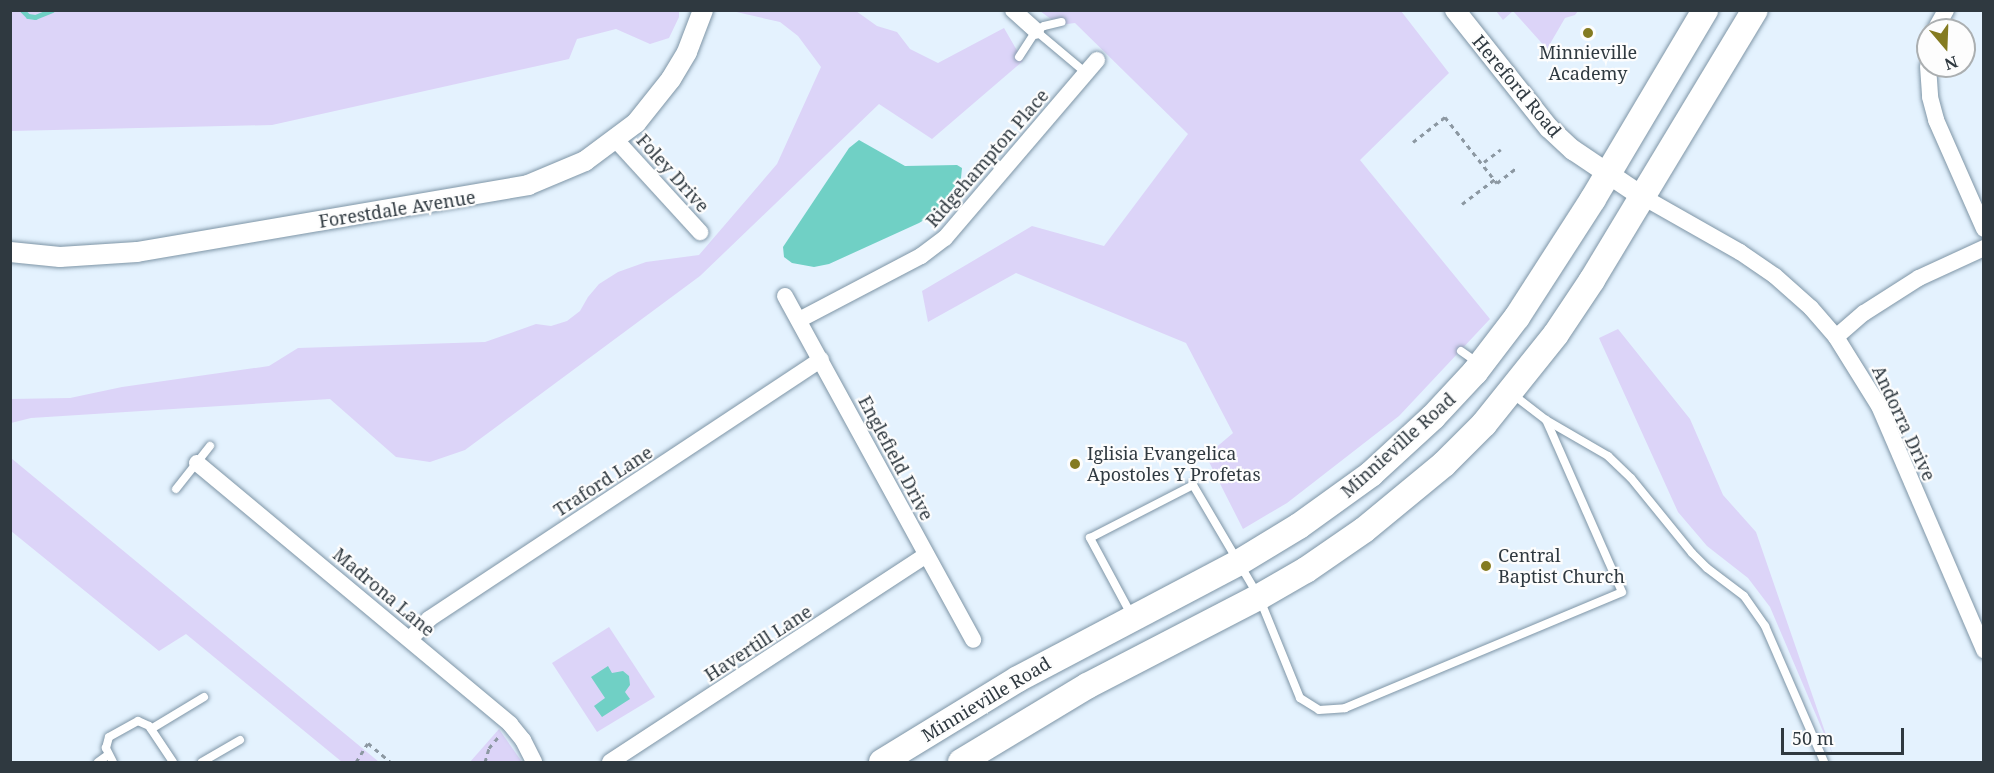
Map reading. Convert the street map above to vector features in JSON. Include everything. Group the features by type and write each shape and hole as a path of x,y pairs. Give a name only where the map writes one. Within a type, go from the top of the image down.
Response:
{"main road":[{"name":"Minnieville Road","path":"882,762 1018,679 1132,616 1238,563 1299,526 1371,474 1433,417 1471,358 1548,271 1609,174 1706,10"},
{"path":"960,762 1087,686 1259,597 1315,563 1402,501 1444,464 1511,393 1562,325 1643,197 1755,10"}],"street":[{"name":"Forestdale Avenue","path":"10,252 60,257 137,252 495,193 554,176 585,161 616,140 653,104 687,52 703,10"},
{"path":"1013,10 1036,31"},
{"name":"Hereford Road","path":"1455,10 1549,128 1573,150 1643,197"},
{"name":"Ridgehampton Place","path":"799,320 921,256 945,238 1097,60"},
{"path":"1929,78 1930,97 1936,120 1983,229"},
{"name":"Foley Drive","path":"616,140 700,232"},
{"name":"Andorra Drive","path":"1643,197 1740,252 1775,276 1811,308 1836,337 1860,371 1879,406 1983,650"},
{"path":"1836,337 1864,313 1919,278 1983,248"},
{"name":"Englefield Drive","path":"785,296 973,640"},
{"name":"Traford Lane","path":"410,639 429,618 821,360"},
{"name":"Madrona Lane","path":"197,462 510,724 523,740 534,762"},
{"name":"Havertill Lane","path":"610,762 926,555"}],"lane":[{"path":"1019,57 1036,31 1062,21"},
{"path":"1036,31 1086,73"},
{"path":"1511,393 1546,420 1608,456 1631,478 1692,553 1707,568 1744,596 1765,626 1824,762"},
{"path":"1132,616 1090,538 1193,485 1259,597 1300,698 1319,710 1345,708 1622,592 1546,420"},
{"path":"176,489 210,446"},
{"path":"151,729 204,697"},
{"path":"98,762 110,759 106,742 109,737 132,722 144,723 151,729 173,762"},
{"path":"202,762 240,740"}],"path":[{"path":"1413,142 1445,117 1497,183 1516,168"},
{"path":"1484,162 1502,149"},
{"path":"1462,204 1495,180"},
{"path":"485,762 487,751 499,736"},
{"path":"356,762 368,743 391,762"}],"shaded area":[{"path":"11,11 679,11 679,17 669,38 650,44 616,29 577,39 569,59 272,125 11,131"},
{"path":"732,11 856,11 877,26 897,32 910,49 938,63 1004,28 1023,61 932,139 879,104 700,276 465,450 430,462 396,457 330,399 31,418 11,423 10,399 70,398 122,387 269,366 298,348 485,342 536,324 551,326 567,321 580,311 599,284 618,272 646,262 699,255 777,164 821,67 798,36 780,22"},
{"path":"1040,11 1401,11 1449,73 1360,160 1490,319 1399,416 1287,503 1243,529 1206,456 1233,433 1186,343 1016,273 928,322 922,291 1032,226 1104,246 1188,134 1075,23 1059,25"},
{"path":"1496,11 1513,11 1503,20"},
{"path":"1513,11 1578,11 1575,15 1565,18 1547,49"},
{"path":"859,140 905,166 957,165 962,168 961,178 934,214 919,223 829,264 814,267 792,263 784,257 783,247 849,148"},
{"path":"1618,329 1690,419 1723,495 1756,532 1833,755 1770,607 1748,578 1707,546 1678,512 1599,338"},
{"path":"11,458 379,762 342,762 186,634 159,651 11,531"},
{"path":"609,627 655,697 597,732 552,663"},
{"path":"608,666 612,673 623,671 629,676 630,685 625,692 630,699 602,717 594,706 605,698 591,677"},
{"path":"499,729 522,762 470,762"}],"waterway":[{"path":"22,10 28,16 35,17 52,10"}],"place":[{"name":"Minnieville Academy","path":"1588,33"},
{"name":"Iglisia Evangelica Apostoles Y Profetas","path":"1075,464"},
{"name":"Central Baptist Church","path":"1486,566"}]}
